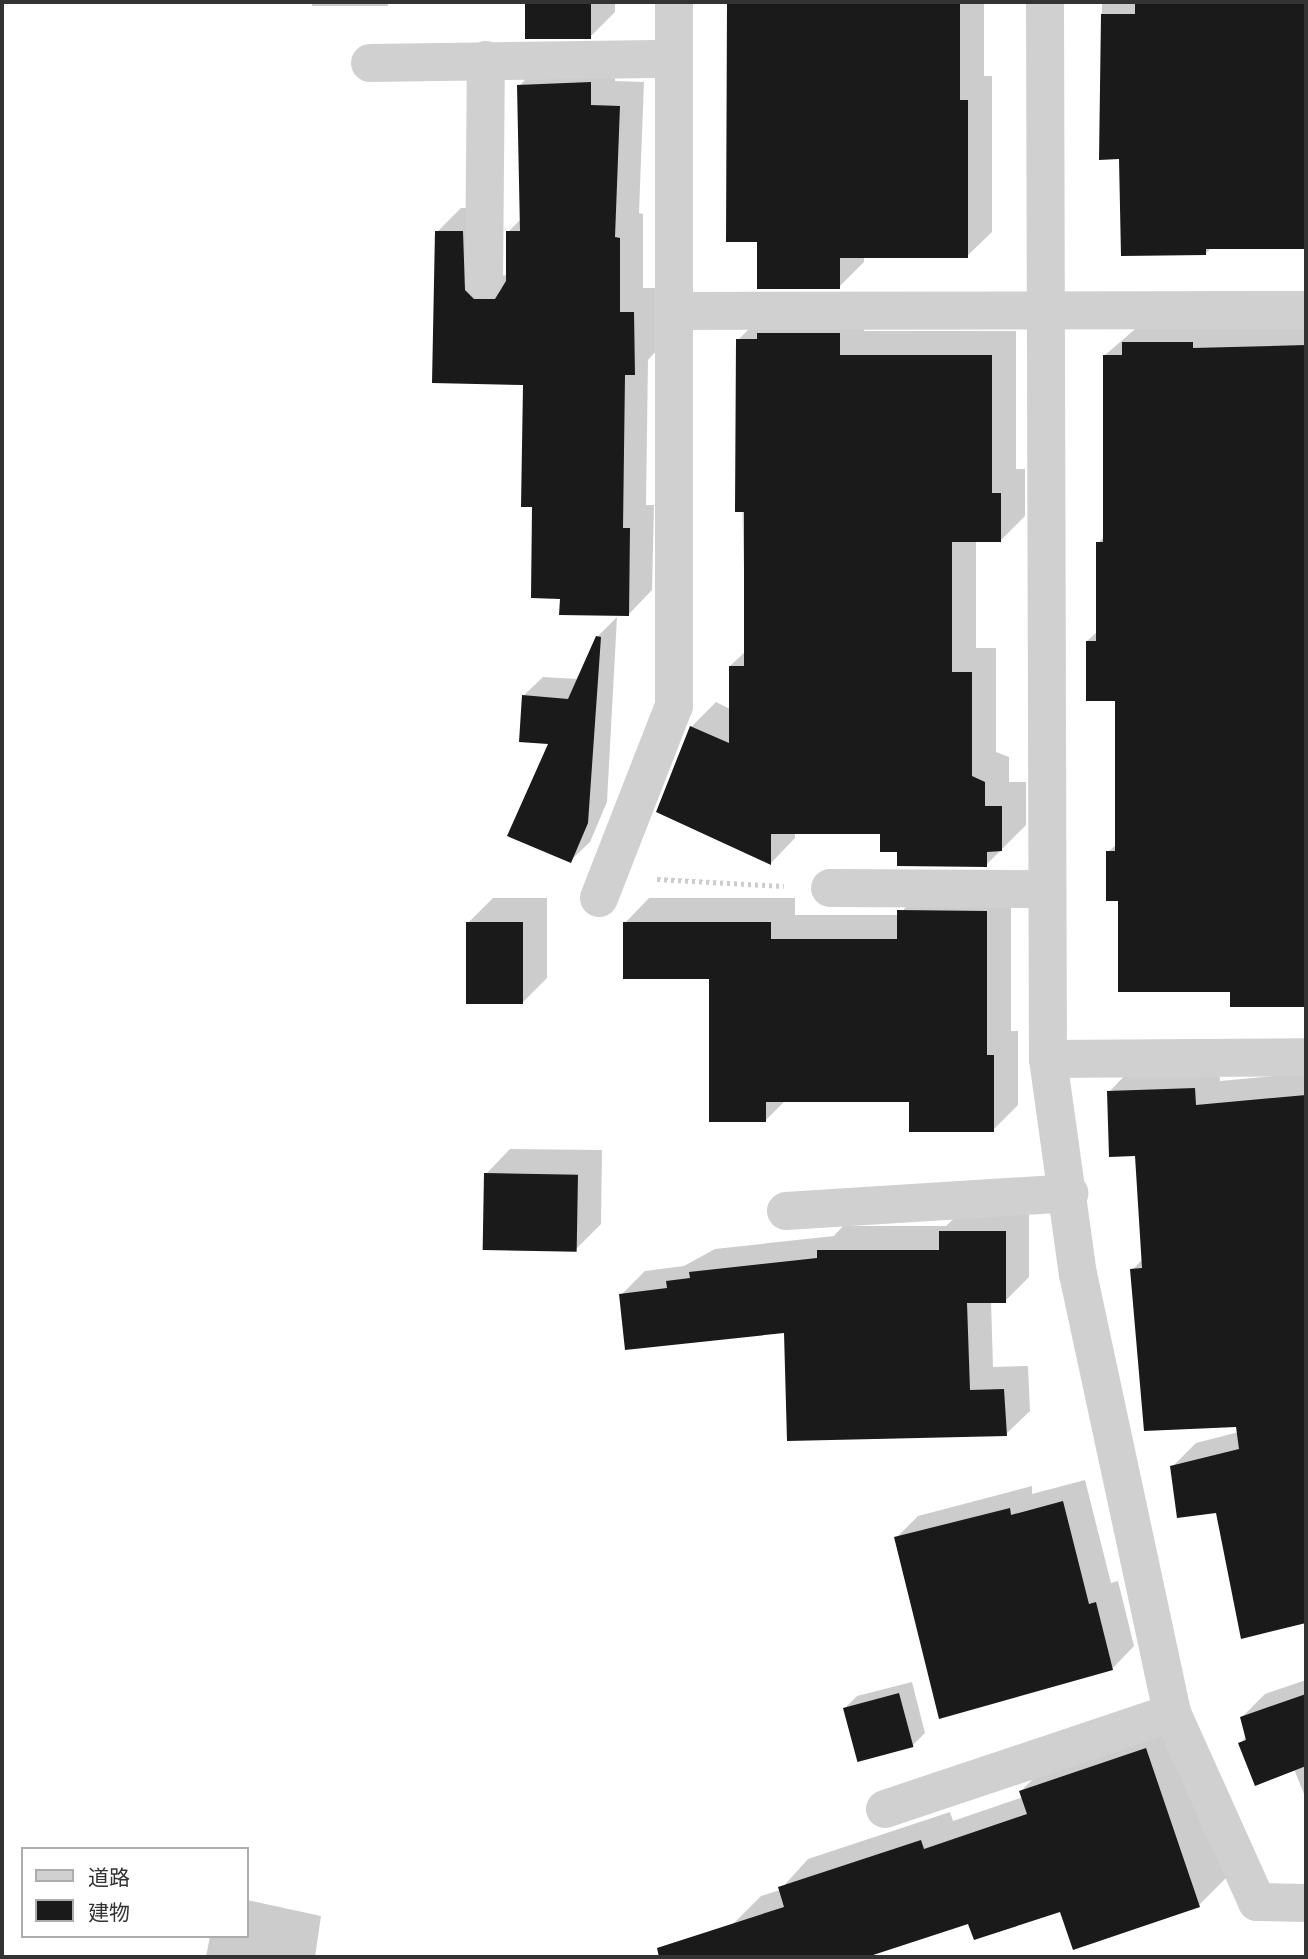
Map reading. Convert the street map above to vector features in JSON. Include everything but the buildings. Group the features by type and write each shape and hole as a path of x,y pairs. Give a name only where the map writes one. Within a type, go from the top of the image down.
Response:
{"street":[{"path":"605,882 674,706 674,2"},
{"path":"1045,2 1048,1059 1069,1193 1078,1274 1172,1713 1257,1902 1306,1903"},
{"path":"370,63 674,59"},
{"path":"484,280 486,60"},
{"path":"674,311 1306,310"},
{"path":"831,888 1046,889"},
{"path":"1048,1059 1306,1057"},
{"path":"786,1211 1069,1193"},
{"path":"885,1808 1172,1713"}],"path":[{"path":"605,882 665,881 831,888"}]}
